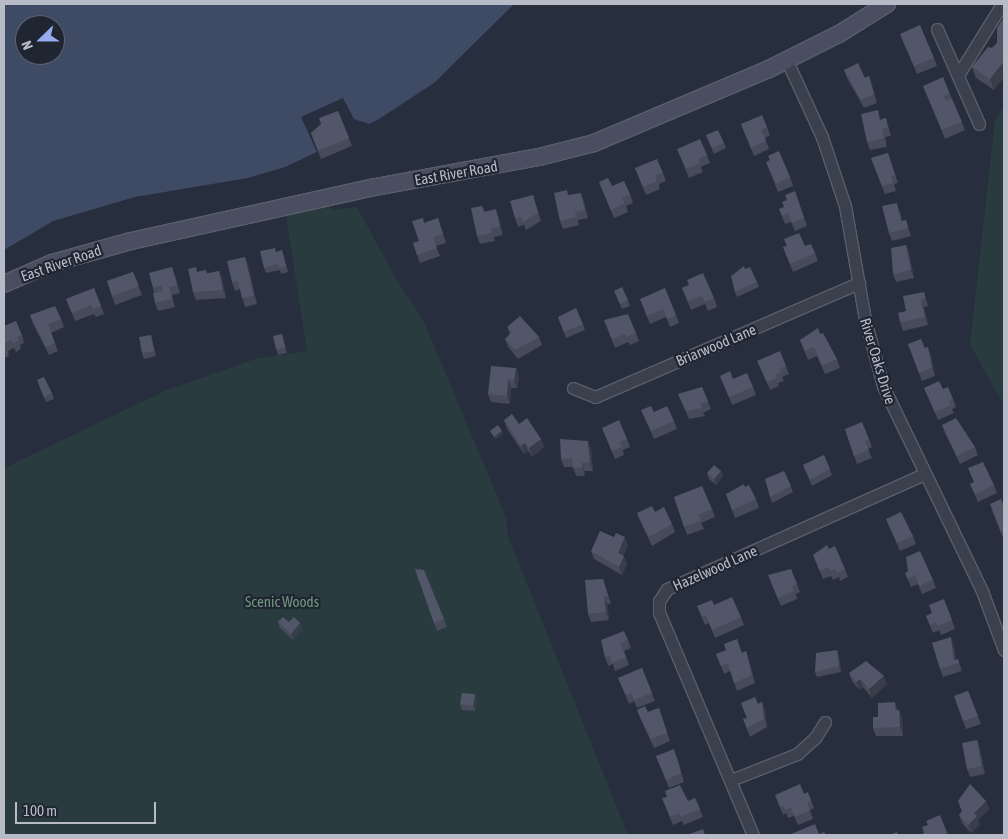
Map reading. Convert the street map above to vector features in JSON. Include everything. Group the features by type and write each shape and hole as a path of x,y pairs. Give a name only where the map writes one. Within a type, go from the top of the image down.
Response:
{"main road":[{"name":"East River Road","path":"4,284 52,263 132,241 594,143 787,61 887,4"}],"street":[{"path":"958,76 1002,4"},
{"path":"937,29 979,124"},
{"name":"River Oaks Drive","path":"787,61 835,171 853,240 868,334 883,386 924,474 982,590 1004,650"},
{"name":"Briarwood Lane","path":"573,388 595,397 860,283"},
{"name":"Hazelwood Lane","path":"753,835 659,613 659,602 667,589 924,474"},
{"path":"731,780 797,754 816,738 825,722"}],"green space":[{"path":"1004,105 1004,405 970,345 995,120"},
{"name":"Scenic Woods","path":"330,205 331,210 357,207 396,279 424,322 506,517 508,537 628,835 4,835 4,468 165,391 255,359 307,351 286,216"}],"water":[{"path":"4,4 514,4 434,83 379,119 369,124 354,119 343,98 301,117 317,152 285,167 248,178 135,197 53,221 4,250"}],"building":[{"path":"1004,17 1004,61 990,79 972,67 988,47 992,48 997,43 997,28"},
{"path":"920,25 934,58 914,66 900,34"},
{"path":"858,63 865,78 869,76 874,94 861,100 844,70"},
{"path":"943,77 950,94 944,96 946,101 952,99 962,122 942,130 923,86"},
{"path":"878,110 880,120 886,118 888,128 882,129 884,138 867,142 861,114"},
{"path":"338,111 349,138 318,151 311,133 321,124 319,118"},
{"path":"762,115 767,127 761,130 766,141 751,148 741,124"},
{"path":"718,130 724,143 712,148 706,135"},
{"path":"700,139 707,155 698,159 700,163 686,169 677,149"},
{"path":"779,151 790,177 776,184 766,162 770,160 768,156"},
{"path":"888,153 895,175 891,176 893,183 882,186 871,158"},
{"path":"657,159 663,173 655,176 657,181 643,187 635,168"},
{"path":"608,178 612,186 624,181 630,194 622,198 625,203 611,210 599,182"},
{"path":"567,190 568,195 581,193 585,210 575,212 576,217 560,221 554,193"},
{"path":"795,191 804,218 792,223 788,213 782,216 779,209 784,207 782,202 787,200 785,195"},
{"path":"533,195 538,213 523,222 521,217 515,218 510,201"},
{"path":"897,203 901,221 906,220 908,228 889,233 882,206"},
{"path":"482,206 484,212 496,209 500,227 491,228 492,233 477,236 471,208"},
{"path":"423,218 424,223 438,218 443,234 433,238 437,248 417,255 413,243 419,241 412,221"},
{"path":"799,233 805,246 811,244 815,253 790,264 783,247 787,246 784,239"},
{"path":"906,245 911,270 893,274 891,248"},
{"path":"275,248 276,252 282,250 286,266 279,268 278,264 264,268 260,251"},
{"path":"245,257 254,296 242,298 238,281 232,282 227,261"},
{"path":"744,266 745,269 750,267 757,282 735,292 731,276"},
{"path":"172,267 177,285 169,287 172,299 155,303 153,293 163,291 161,286 153,288 149,273"},
{"path":"196,267 197,272 206,270 206,274 219,271 223,290 193,292 188,269"},
{"path":"133,272 139,286 112,296 107,281"},
{"path":"703,273 714,298 705,302 702,296 688,301 682,288 689,285 687,280"},
{"path":"622,287 628,300 620,304 614,291"},
{"path":"94,288 101,306 93,309 91,305 72,313 66,299"},
{"path":"665,288 676,315 667,319 663,309 647,316 640,299"},
{"path":"924,292 925,298 921,299 925,317 900,322 898,313 906,311 903,296"},
{"path":"55,306 61,319 48,324 55,343 46,347 30,315"},
{"path":"576,308 583,324 564,332 558,317"},
{"path":"628,314 636,333 627,337 625,334 612,339 604,320"},
{"path":"520,316 539,337 515,350 505,339 512,332 507,327"},
{"path":"16,321 22,335 17,337 18,341 13,343 11,340 4,343 4,326"},
{"path":"818,328 820,334 823,333 837,359 822,366 814,347 805,351 800,340"},
{"path":"282,334 285,348 276,349 273,336"},
{"path":"151,335 154,351 142,353 139,337"},
{"path":"921,339 925,348 928,347 932,368 919,373 908,344"},
{"path":"780,351 786,366 779,369 781,372 775,375 776,378 767,382 757,361"},
{"path":"491,366 516,368 514,380 508,379 507,396 488,394"},
{"path":"730,371 733,379 747,373 753,387 729,397 720,376"},
{"path":"44,377 52,393 44,397 37,380"},
{"path":"939,381 943,389 948,387 953,399 949,401 951,405 935,412 924,388"},
{"path":"702,387 708,401 700,404 702,408 686,411 678,394"},
{"path":"651,406 654,412 667,406 674,421 651,431 641,410"},
{"path":"512,414 519,424 527,418 541,439 529,448 525,443 521,446 504,420"},
{"path":"956,418 975,447 957,456 942,425"},
{"path":"619,420 627,439 619,442 622,447 612,451 602,428"},
{"path":"862,422 869,439 865,441 869,450 854,456 845,429"},
{"path":"498,425 502,431 494,437 490,431"},
{"path":"560,439 588,441 590,462 582,463 582,467 573,468 572,458 561,459"},
{"path":"824,455 830,469 810,480 803,465"},
{"path":"983,462 994,485 975,494 970,484 974,482 968,468"},
{"path":"714,465 721,471 714,479 707,473"},
{"path":"784,471 791,486 770,497 765,479"},
{"path":"744,484 745,487 749,485 756,499 732,510 726,494"},
{"path":"702,486 712,509 698,515 701,520 684,527 674,497"},
{"path":"1001,499 1004,506 1004,531 1001,532 990,504"},
{"path":"652,506 655,512 664,507 672,524 649,537 637,513"},
{"path":"901,512 913,536 897,543 886,519"},
{"path":"600,531 614,537 616,533 625,537 618,553 624,556 619,567 591,551"},
{"path":"827,545 829,549 835,546 845,569 837,573 836,569 830,571 828,567 820,571 813,555"},
{"path":"920,551 933,580 919,586 915,575 908,579 905,573 908,571 906,557"},
{"path":"415,569 424,570 444,619 434,623"},
{"path":"791,569 797,584 792,586 794,591 778,598 768,575"},
{"path":"603,579 608,596 604,596 606,612 588,614 585,580"},
{"path":"732,597 741,617 712,630 706,615 702,617 697,606 712,600 714,605"},
{"path":"944,599 952,620 938,626 936,622 930,625 926,616 932,613 929,605"},
{"path":"283,617 289,622 294,617 300,623 291,634 278,622"},
{"path":"624,631 628,640 620,643 626,657 612,663 610,656 605,657 601,640"},
{"path":"951,637 954,660 958,659 959,663 940,669 932,643"},
{"path":"737,639 742,653 746,651 752,675 734,683 728,663 721,666 716,654 726,650 724,644"},
{"path":"837,650 839,666 815,672 816,653"},
{"path":"866,661 884,676 869,689 860,679 856,682 849,673"},
{"path":"642,668 652,693 634,700 631,693 626,695 618,678"},
{"path":"968,691 978,716 963,721 954,696"},
{"path":"462,693 475,694 473,706 460,704"},
{"path":"755,697 758,704 762,702 764,719 747,728 743,719 747,718 741,703"},
{"path":"895,702 895,710 899,710 900,727 873,728 873,717 878,717 878,703"},
{"path":"645,706 648,712 659,708 667,733 651,739 637,710"},
{"path":"977,740 982,766 967,769 962,743"},
{"path":"674,749 681,773 666,780 656,756"},
{"path":"800,784 804,794 808,792 811,800 807,802 810,810 795,817 791,808 785,810 783,805 780,807 775,795"},
{"path":"970,784 986,801 974,813 977,816 968,825 959,815 962,811 958,801"},
{"path":"680,785 688,801 695,798 700,809 681,817 679,813 670,817 662,798 667,797 665,791"},
{"path":"940,815 948,835 920,835 924,833 922,827 928,825 926,821"},
{"path":"815,824 819,834 824,832 826,835 791,835 791,834"},
{"path":"703,829 705,835 687,835"}]}
